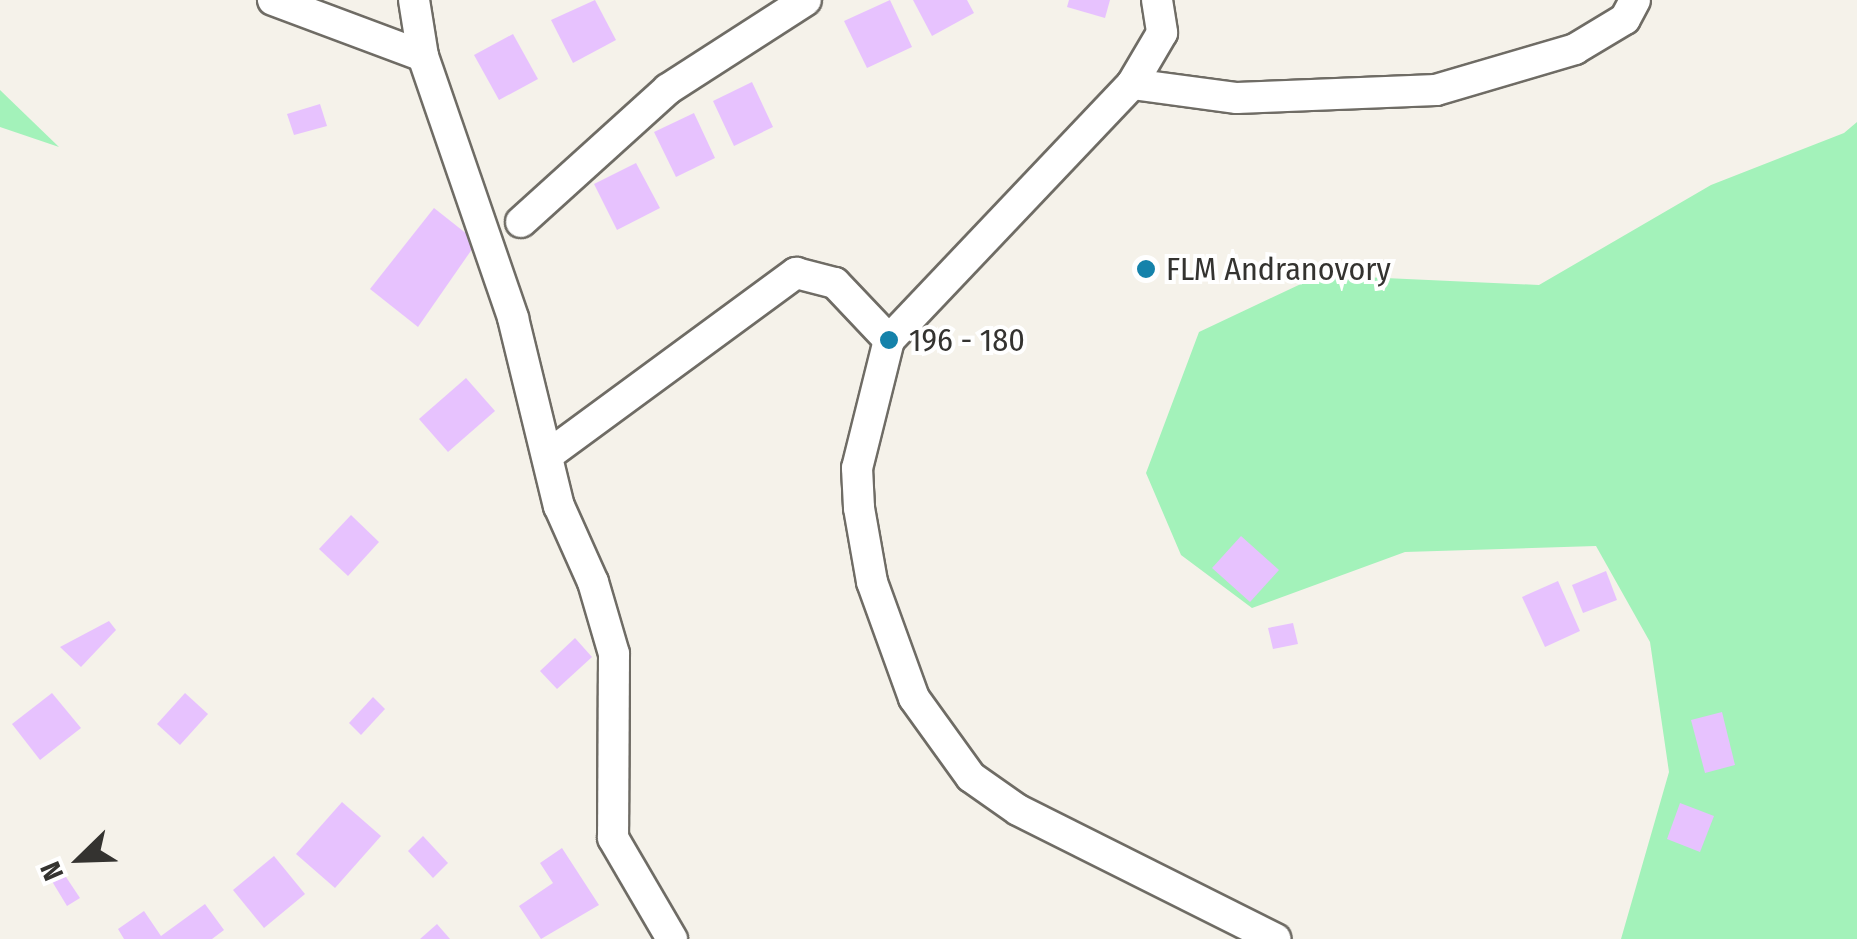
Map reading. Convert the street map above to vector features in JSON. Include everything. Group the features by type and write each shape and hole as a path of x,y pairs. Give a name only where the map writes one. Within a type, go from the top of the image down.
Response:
{"street":[{"path":"273,0 422,56"},
{"path":"414,0 422,56 513,318 565,524 593,582 614,654 614,838 672,939"},
{"path":"521,222 668,89 806,0"},
{"path":"1157,0 1162,33 1132,84 889,340 857,468 859,508 872,582 914,698 971,777 1018,810 1276,939"},
{"path":"1132,84 1237,98 1436,90 1575,48 1625,20 1635,0"},
{"path":"548,455 796,274 835,284 889,340"}],"green space":[{"path":"0,90 59,147 0,127"},
{"path":"1857,122 1857,939 1621,939 1669,772 1650,642 1596,546 1405,552 1252,608 1181,555 1146,473 1199,332 1320,275 1539,285 1711,185 1844,133"}],"building":[{"path":"595,0 616,40 573,63 551,20"},
{"path":"890,0 912,47 867,68 844,21"},
{"path":"913,0 967,0 974,13 932,36"},
{"path":"1069,0 1110,0 1105,18 1067,7"},
{"path":"513,34 538,79 499,100 474,55"},
{"path":"752,82 773,127 734,146 713,101"},
{"path":"320,104 327,126 294,135 287,114"},
{"path":"694,113 715,158 676,177 654,132"},
{"path":"636,163 660,208 617,230 594,184"},
{"path":"434,208 477,242 418,327 370,289"},
{"path":"466,378 495,411 448,452 419,419"},
{"path":"351,515 379,542 348,576 319,549"},
{"path":"1241,536 1279,570 1250,602 1212,568"},
{"path":"1606,571 1617,600 1583,613 1572,585"},
{"path":"1558,581 1580,631 1545,647 1522,597"},
{"path":"109,621 116,630 81,667 60,647"},
{"path":"1293,623 1298,644 1273,649 1268,628"},
{"path":"575,638 592,657 557,689 540,671"},
{"path":"52,693 81,728 40,760 12,724"},
{"path":"185,693 208,714 180,745 157,724"},
{"path":"373,697 385,709 361,735 349,723"},
{"path":"1722,712 1735,765 1705,773 1691,720"},
{"path":"342,802 381,836 335,888 296,854"},
{"path":"1680,803 1714,816 1700,852 1667,839"},
{"path":"423,836 448,863 433,878 408,851"},
{"path":"562,848 599,905 541,939 519,906 553,883 540,863"},
{"path":"274,856 305,894 264,928 233,890"},
{"path":"62,871 80,898 67,906 50,878"},
{"path":"205,904 224,930 212,939 124,939 118,929 144,911 161,936"},
{"path":"437,924 450,939 420,939"}],"place":[{"name":"FLM Andranovory","path":"1146,269"},
{"name":"196 - 180","path":"889,340"}]}
